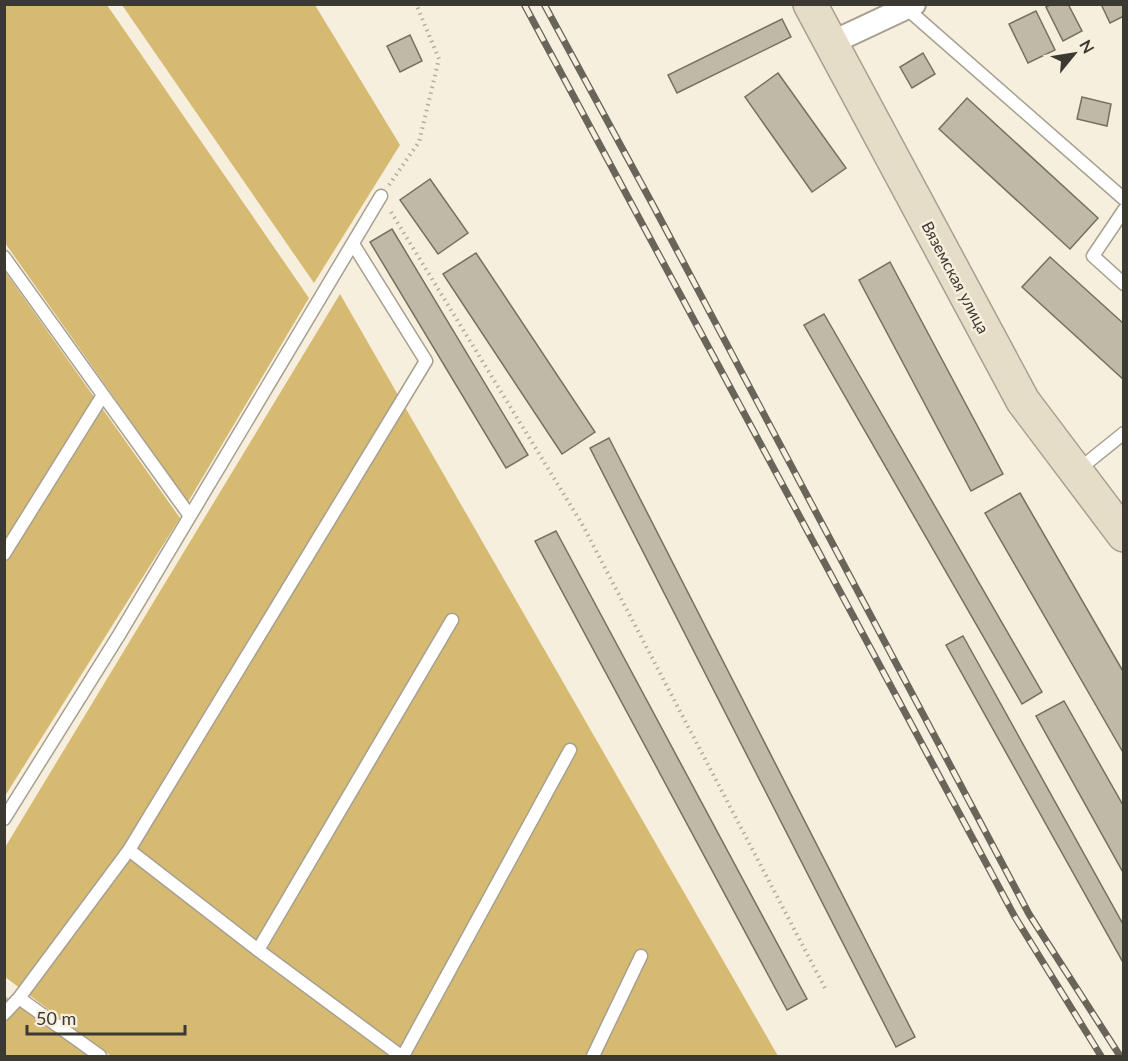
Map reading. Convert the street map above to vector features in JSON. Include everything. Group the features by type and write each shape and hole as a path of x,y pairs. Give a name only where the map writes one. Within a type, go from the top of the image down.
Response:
{"main road":[{"name":"Вяземская улица","path":"810,4 1023,402 1124,535"}],"street":[{"path":"831,44 910,6"}],"lane":[{"path":"910,6 1124,199"},
{"path":"4,819 119,635 381,196"},
{"path":"1124,210 1093,256 1124,284"},
{"path":"4,1014 19,998 129,849 426,361 353,244"},
{"path":"4,256 190,516"},
{"path":"4,554 103,395"},
{"path":"1076,471 1124,433"},
{"path":"258,950 452,620"},
{"path":"129,849 258,950 402,1056 570,750"},
{"path":"593,1056 641,956"},
{"path":"19,998 100,1056"}],"path":[{"path":"416,4 439,59 419,142 381,196 582,524 826,990"}],"shaded area":[{"path":"4,5 107,5 309,298 188,502 5,243"},
{"path":"122,5 315,5 400,145 314,283"},
{"path":"4,270 180,518 5,796 4,796"},
{"path":"340,294 778,1056 111,1056 5,977 4,849"},
{"path":"5,996 88,1056 5,1056"}],"building":[{"path":"1052,4 1068,4 1082,31 1063,41 1046,7"},
{"path":"1101,4 1124,4 1124,16 1110,23"},
{"path":"1036,11 1055,50 1028,63 1009,24"},
{"path":"782,19 791,37 677,93 668,75"},
{"path":"410,35 422,61 400,72 387,46"},
{"path":"923,53 935,74 912,88 900,67"},
{"path":"778,73 846,168 812,192 745,97"},
{"path":"1082,97 1111,104 1107,126 1077,119"},
{"path":"967,98 1098,218 1070,249 939,129"},
{"path":"430,179 468,233 438,254 400,200"},
{"path":"392,229 528,455 506,468 370,242"},
{"path":"476,253 595,432 562,454 443,274"},
{"path":"1050,257 1124,324 1124,380 1022,287"},
{"path":"890,262 1003,474 971,491 859,280"},
{"path":"824,314 1042,692 1022,704 804,325"},
{"path":"609,438 915,1037 896,1047 590,448"},
{"path":"1020,493 1124,673 1124,754 985,513"},
{"path":"556,531 807,999 787,1010 535,541"},
{"path":"963,636 1124,926 1124,964 946,645"},
{"path":"1064,701 1124,807 1124,874 1036,716"}],"railway":[{"path":"524,4 1015,917 1101,1056"},
{"path":"544,4 1029,914 1120,1056"}]}
